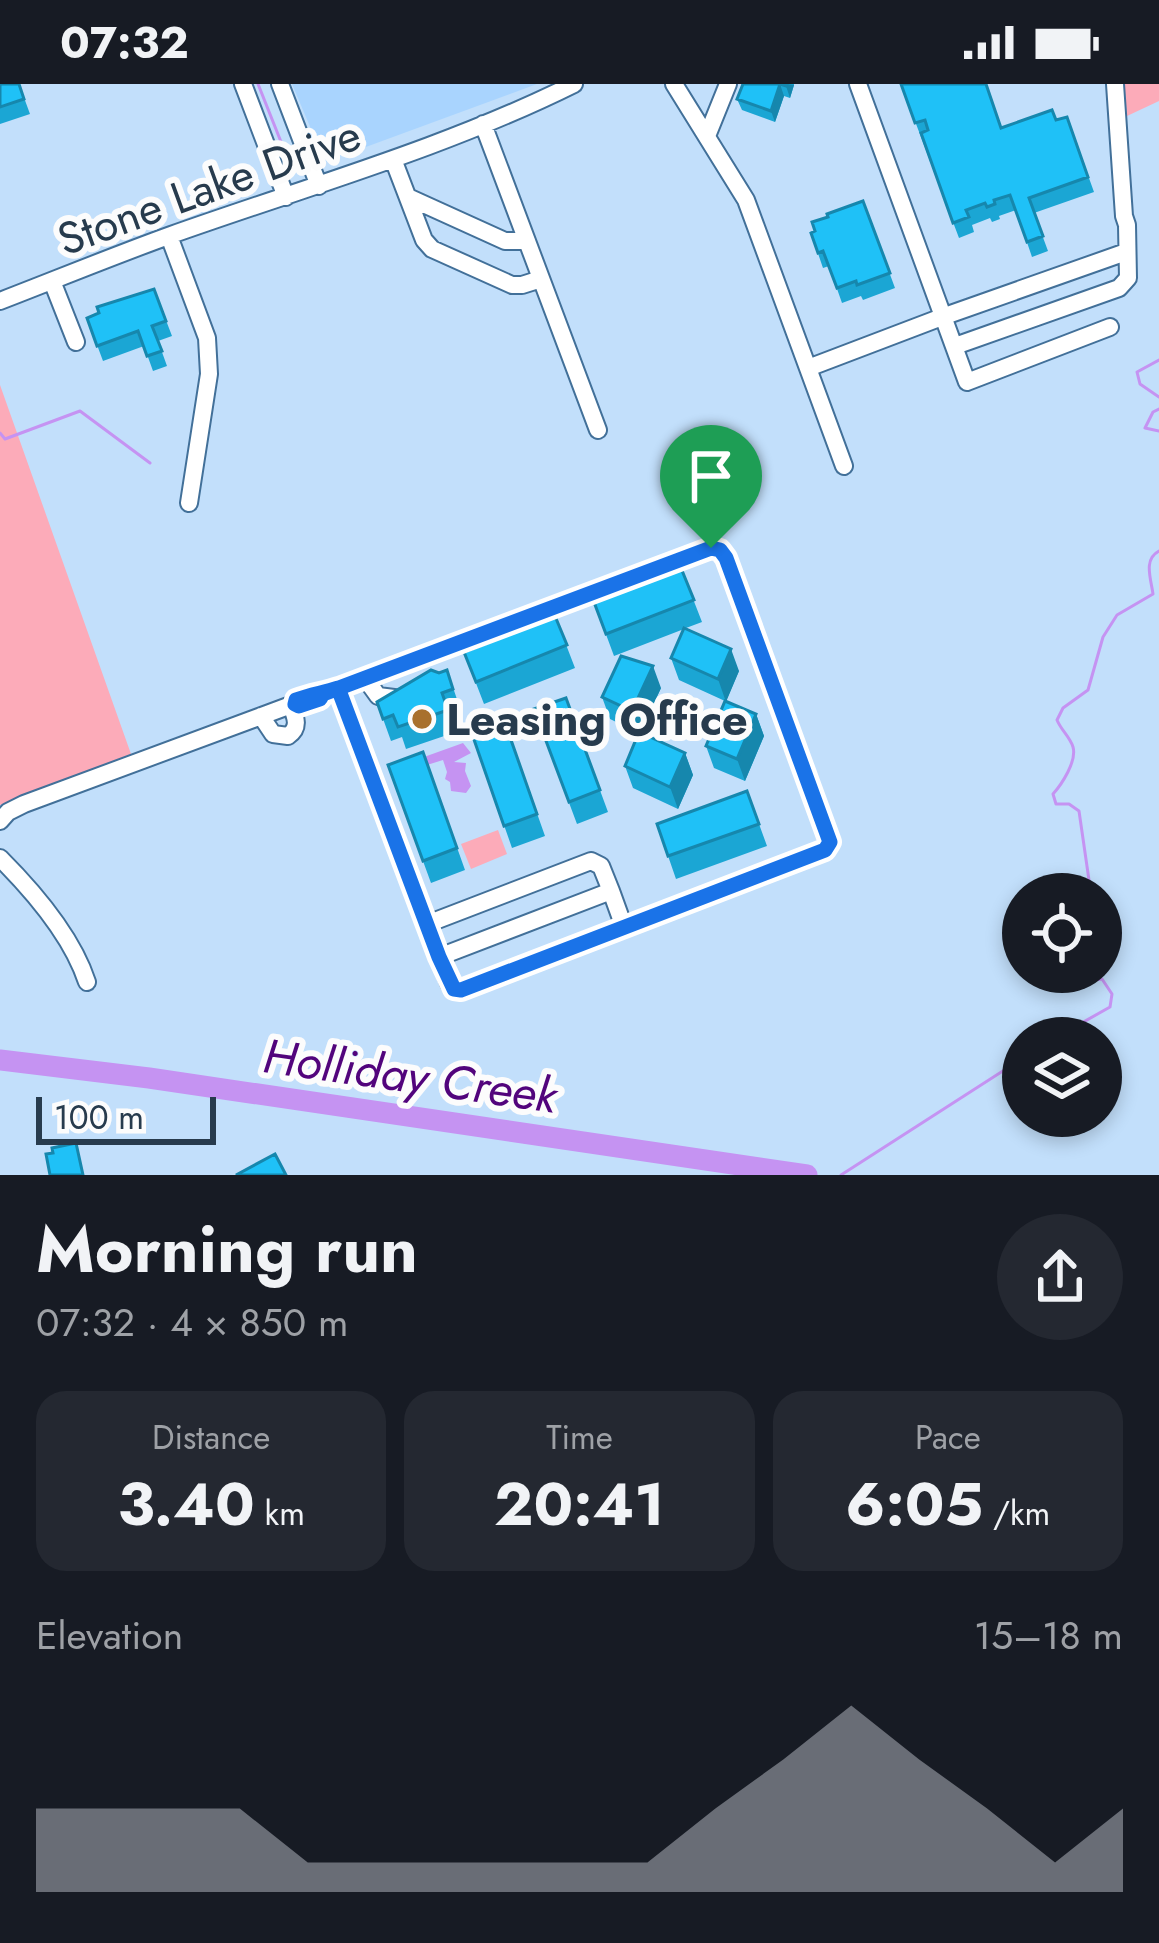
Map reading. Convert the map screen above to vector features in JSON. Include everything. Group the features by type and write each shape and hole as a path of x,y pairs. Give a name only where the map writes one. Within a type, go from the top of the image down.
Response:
{"street":[{"path":"243,84 286,197"},
{"path":"280,84 319,186"},
{"name":"Stone Lake Drive","path":"0,302 170,236 393,159 574,84"},
{"path":"674,84 746,200 844,466"},
{"path":"707,136 728,84"},
{"path":"857,84 967,382 1110,327"},
{"path":"955,346 1119,288 1127,278 1115,84"},
{"path":"483,124 598,430"},
{"path":"393,159 424,240 432,249 512,285 541,279"},
{"path":"408,197 505,241 527,241"},
{"path":"170,236 207,338 208,374 189,503"},
{"path":"808,368 1126,252"},
{"path":"52,281 76,342"},
{"path":"0,821 23,804 711,548 726,558 830,842 825,850 454,989 330,691"},
{"path":"442,649 443,669"},
{"path":"364,679 378,696 389,699 423,693"},
{"path":"261,716 273,734 288,736 297,724 293,705"},
{"path":"0,858 58,929 87,982"},
{"path":"427,925 596,861 625,927"},
{"path":"439,957 610,891"}],"shaded area":[{"path":"292,84 537,84 325,162"},
{"path":"1124,84 1159,84 1159,101 1127,116"},
{"path":"0,385 131,754 0,805"},
{"path":"463,743 471,753 454,762 466,763 471,786 466,793 451,791 443,760 427,765 424,757"},
{"path":"498,830 507,854 471,869 461,844"}],"building":[{"path":"0,84 19,84 24,99 0,107"},
{"path":"743,84 780,84 771,111 737,99"},
{"path":"901,84 986,84 1001,128 1052,110 1056,120 1067,117 1088,177 1029,198 1043,236 1027,242 1010,195 987,207 985,203 966,210 969,217 953,223 921,133 928,130 925,120 915,123"},
{"path":"863,201 890,273 837,288 823,251 818,253 812,222"},
{"path":"154,289 166,321 152,326 162,351 147,356 138,331 97,346 87,318 99,313 97,307"},
{"path":"681,568 694,600 606,634 594,602"},
{"path":"555,616 567,645 476,682 464,652"},
{"path":"684,628 731,649 718,679 671,658"},
{"path":"621,656 653,666 632,711 602,697"},
{"path":"431,670 447,670 453,689 442,693 448,710 398,727 393,715 383,719 377,702"},
{"path":"566,698 600,790 569,802 534,709"},
{"path":"725,701 756,714 737,759 706,746"},
{"path":"504,720 537,814 504,826 471,731"},
{"path":"639,732 685,753 670,787 625,766"},
{"path":"423,752 457,848 423,861 388,765"},
{"path":"747,791 759,824 668,856 657,824"},
{"path":"76,1143 83,1175 50,1175 46,1154"},
{"path":"275,1154 286,1175 236,1175"}],"waterway":[{"path":"258,84 291,167"},
{"path":"1159,360 1137,372 1140,384 1159,397"},
{"path":"1159,409 1145,428 1159,431"},
{"path":"0,433 5,439 80,411 150,463"},
{"path":"1088,873 1079,811 1069,804 1056,804 1053,794 1074,753 1057,720 1063,708 1088,690 1103,637 1117,615 1153,594 1150,564 1159,551"},
{"path":"1092,1017 1110,1007 1111,993"},
{"name":"Holliday Creek","path":"0,1060 807,1175"},
{"path":"841,1175 1002,1072"}],"place":[{"name":"Leasing Office","path":"422,719"}],"route":[{"path":"711,548 323,694 320,699 299,706 296,700 338,688 439,957 449,983 454,989 825,850 830,842 726,558 711,548"}]}
